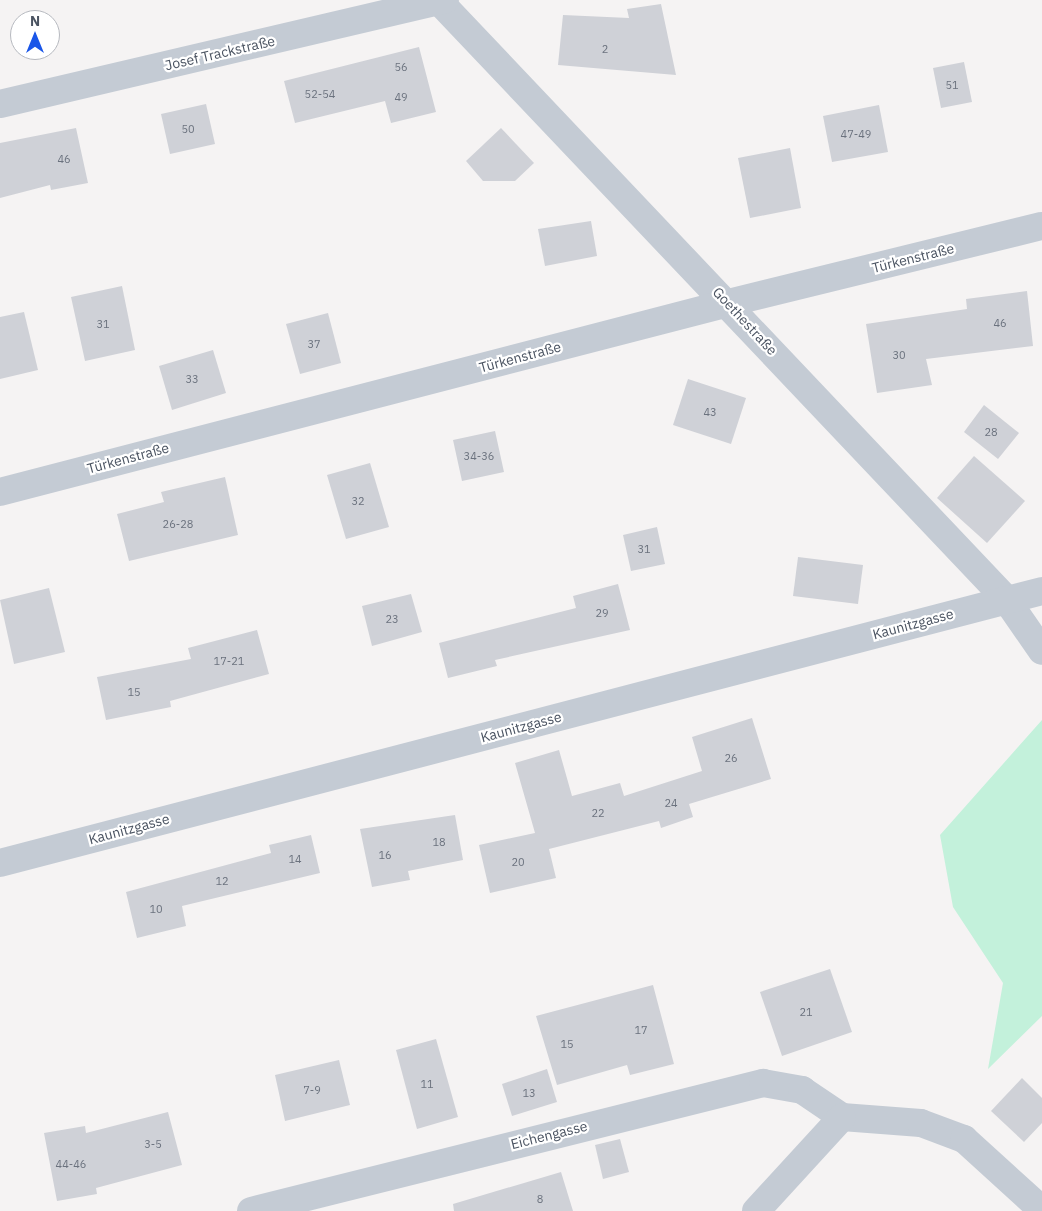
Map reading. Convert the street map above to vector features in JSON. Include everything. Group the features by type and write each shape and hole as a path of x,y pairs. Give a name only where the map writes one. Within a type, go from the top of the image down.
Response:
{"street":[{"name":"Josef Trackstraße","path":"0,104 441,1"},
{"name":"Goethestraße","path":"441,1 1006,599 1042,652"},
{"name":"Türkenstraße","path":"0,492 728,303 1042,226"},
{"name":"Kaunitzgasse","path":"0,863 1042,591"},
{"name":"Eichengasse","path":"251,1211 763,1083 802,1090 842,1117"},
{"path":"756,1211 842,1117 921,1123 964,1139 1042,1210"}],"green space":[{"path":"1042,720 1042,1016 988,1069 1003,983 953,907 940,835"}],"building":[{"path":"661,4 676,75 558,65 563,15 629,18 627,9"},
{"path":"419,47 436,112 391,123 385,101 295,123 284,81"},
{"path":"964,62 972,102 941,108 933,68"},
{"path":"206,104 215,144 170,154 161,114"},
{"path":"879,105 888,152 832,162 823,116"},
{"path":"76,128 88,183 51,190 50,185 0,198 0,143"},
{"path":"501,128 534,163 515,181 483,181 466,161"},
{"path":"790,148 801,208 750,218 738,158"},
{"path":"591,221 597,256 545,266 538,229"},
{"path":"122,286 135,350 85,361 71,297"},
{"path":"1027,291 1033,346 926,359 932,385 877,393 866,324 967,309 966,299"},
{"path":"24,312 38,370 0,379 0,317"},
{"path":"328,313 341,363 300,374 286,324"},
{"path":"213,350 226,393 172,410 159,366"},
{"path":"688,379 746,398 731,444 673,425"},
{"path":"984,405 1019,433 998,459 964,432"},
{"path":"495,431 504,472 462,481 453,440"},
{"path":"974,456 1025,501 987,543 937,498"},
{"path":"370,463 389,527 346,539 327,475"},
{"path":"225,477 238,535 129,561 117,514 164,502 161,492"},
{"path":"657,527 665,564 631,571 623,535"},
{"path":"798,557 863,565 858,604 793,596"},
{"path":"618,584 630,630 495,660 497,666 448,678 439,643 576,608 573,596"},
{"path":"49,588 65,652 14,664 0,600"},
{"path":"411,594 422,632 372,646 362,606"},
{"path":"257,630 269,674 170,701 171,707 106,720 97,677 191,659 188,648"},
{"path":"752,718 771,779 689,804 693,817 661,828 659,821 549,849 556,878 490,893 479,845 535,833 515,763 559,750 572,796 620,783 624,796 702,771 692,737"},
{"path":"455,815 463,860 408,871 410,880 372,887 360,829"},
{"path":"311,835 320,873 182,906 186,926 137,938 126,892 271,853 269,845"},
{"path":"830,969 852,1032 782,1056 760,992"},
{"path":"653,985 674,1064 630,1075 627,1065 557,1085 536,1016"},
{"path":"436,1039 458,1117 417,1129 396,1050"},
{"path":"339,1060 350,1105 285,1121 275,1075"},
{"path":"547,1069 557,1102 512,1116 502,1084"},
{"path":"1022,1078 1042,1098 1042,1123 1024,1142 991,1111"},
{"path":"168,1112 182,1165 96,1188 97,1194 57,1201 44,1133 85,1126 86,1133"},
{"path":"620,1139 629,1172 603,1179 595,1145"},
{"path":"561,1172 573,1211 454,1211 453,1204"}]}
